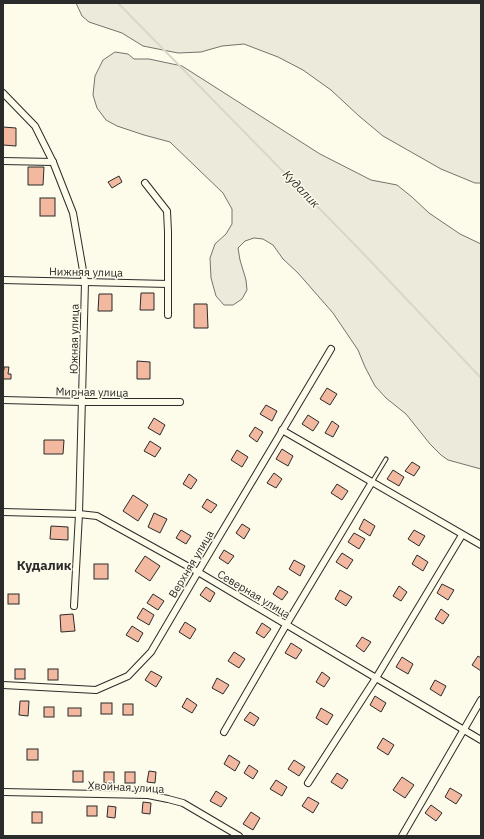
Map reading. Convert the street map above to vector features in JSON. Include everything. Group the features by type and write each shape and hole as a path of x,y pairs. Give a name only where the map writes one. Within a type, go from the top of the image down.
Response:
{"street":[{"name":"Южная улица","path":"3,94 34,126 53,162 73,213 85,282 79,514 74,606"},
{"path":"3,161 53,162"},
{"path":"145,183 167,211 168,315"},
{"name":"Нижняя улица","path":"3,280 168,284"},
{"name":"Верхняя улица","path":"3,685 96,690 128,676 151,652 331,349"},
{"name":"Мирная улица","path":"3,400 180,402"},
{"path":"282,430 481,546"},
{"path":"224,732 372,482"},
{"name":"Северная улица","path":"3,512 79,514 97,516 198,572 481,740"},
{"path":"308,783 376,678 462,535"},
{"path":"402,836 481,700"},
{"name":"Хвойная улица","path":"3,792 148,795 183,803 238,836"}],"lane":[{"path":"372,482 386,459"}],"shaded area":[{"path":"76,3 481,3 481,183 475,183 441,169 383,136 331,90 303,70 278,57 244,44 222,46 201,52 178,53 143,46 122,33 89,22 82,16"},
{"path":"115,52 128,54 134,59 149,59 182,66 320,154 371,180 397,185 429,213 460,234 481,244 481,469 448,460 441,455 430,444 406,414 386,398 375,386 358,350 333,313 298,273 283,259 273,245 263,239 254,238 245,241 238,248 247,290 242,299 233,305 224,305 216,296 211,278 210,258 215,244 226,234 232,224 232,209 223,193 170,142 117,126 106,120 97,108 93,95 95,76 103,60"}],"building":[{"path":"3,127 16,128 16,146 3,145"},
{"path":"28,167 44,167 43,185 28,185"},
{"path":"119,176 122,182 112,188 108,182"},
{"path":"40,198 55,198 55,216 40,216"},
{"path":"141,293 154,293 154,310 140,310"},
{"path":"99,294 112,294 112,311 98,311"},
{"path":"194,304 207,304 208,328 194,328"},
{"path":"137,361 150,362 150,379 137,379"},
{"path":"4,367 9,367 8,374 11,374 11,379 3,379"},
{"path":"327,388 337,394 330,405 320,399"},
{"path":"266,405 277,411 272,421 260,414"},
{"path":"308,415 319,422 313,431 302,424"},
{"path":"154,418 165,425 160,435 148,428"},
{"path":"332,421 339,426 333,437 325,433"},
{"path":"255,427 263,432 257,442 249,436"},
{"path":"44,440 64,440 63,454 44,454"},
{"path":"150,441 161,448 155,457 144,451"},
{"path":"282,449 293,456 288,466 276,459"},
{"path":"237,450 248,457 242,467 231,460"},
{"path":"412,462 420,467 414,476 405,471"},
{"path":"393,470 404,477 399,486 387,479"},
{"path":"274,473 282,479 276,488 267,483"},
{"path":"189,474 197,480 191,489 183,484"},
{"path":"337,484 348,491 342,500 331,493"},
{"path":"133,495 148,505 138,521 123,511"},
{"path":"207,499 217,505 211,513 202,507"},
{"path":"154,513 167,519 160,533 148,527"},
{"path":"364,519 375,526 370,536 359,529"},
{"path":"242,524 250,529 244,539 236,533"},
{"path":"51,526 68,527 68,540 50,539"},
{"path":"181,530 191,536 186,544 176,538"},
{"path":"414,530 425,536 419,546 408,539"},
{"path":"354,533 365,539 359,549 348,542"},
{"path":"224,550 234,556 228,564 219,558"},
{"path":"342,553 353,560 347,569 336,562"},
{"path":"417,555 428,562 423,571 412,564"},
{"path":"145,556 160,566 150,581 135,571"},
{"path":"294,560 305,566 300,576 289,569"},
{"path":"94,564 108,564 108,579 94,579"},
{"path":"442,584 454,590 448,600 437,593"},
{"path":"278,586 288,592 282,600 273,594"},
{"path":"399,586 407,592 401,601 393,596"},
{"path":"206,587 215,593 210,602 200,595"},
{"path":"340,590 352,597 346,606 335,599"},
{"path":"8,594 19,594 19,604 8,604"},
{"path":"153,594 164,601 158,610 147,603"},
{"path":"143,608 154,615 149,625 137,618"},
{"path":"441,609 449,615 443,624 435,619"},
{"path":"73,614 75,631 61,632 60,615"},
{"path":"185,622 196,629 190,639 179,632"},
{"path":"262,623 271,629 264,638 256,633"},
{"path":"132,626 143,633 138,642 126,635"},
{"path":"362,637 371,642 364,652 356,646"},
{"path":"291,643 302,650 296,659 285,653"},
{"path":"234,652 245,659 239,668 228,661"},
{"path":"478,656 481,658 481,671 472,665"},
{"path":"402,657 413,664 408,674 396,667"},
{"path":"15,669 25,669 25,679 15,679"},
{"path":"48,669 58,669 58,680 48,680"},
{"path":"151,671 162,677 156,687 145,680"},
{"path":"322,672 330,678 324,687 316,682"},
{"path":"217,678 229,685 223,694 212,688"},
{"path":"435,680 446,686 441,696 430,689"},
{"path":"375,696 386,703 381,712 370,705"},
{"path":"187,698 197,705 192,713 182,707"},
{"path":"20,701 29,701 28,716 19,715"},
{"path":"101,703 112,703 112,714 101,714"},
{"path":"123,704 133,704 133,715 123,715"},
{"path":"44,707 54,707 54,717 44,717"},
{"path":"68,708 81,708 81,716 68,716"},
{"path":"321,708 333,715 327,725 316,718"},
{"path":"250,712 259,718 254,726 244,720"},
{"path":"383,738 394,745 388,755 377,748"},
{"path":"27,749 38,749 38,760 27,760"},
{"path":"229,755 240,762 235,771 224,764"},
{"path":"294,760 305,767 299,776 288,769"},
{"path":"249,765 258,771 253,779 244,773"},
{"path":"73,771 83,771 83,782 73,782"},
{"path":"149,771 156,772 155,783 147,782"},
{"path":"104,772 114,772 114,783 104,783"},
{"path":"125,772 135,772 135,783 125,783"},
{"path":"337,773 348,780 342,789 331,782"},
{"path":"402,777 414,785 405,798 393,790"},
{"path":"276,780 287,787 282,796 270,789"},
{"path":"450,788 462,795 456,804 445,797"},
{"path":"216,791 227,798 221,807 210,801"},
{"path":"308,797 319,803 313,813 302,806"},
{"path":"143,802 151,803 150,814 142,813"},
{"path":"431,805 442,813 436,821 425,813"},
{"path":"87,806 97,806 97,816 87,816"},
{"path":"108,806 116,807 115,818 107,817"},
{"path":"32,812 42,812 42,823 32,823"},
{"path":"251,812 260,818 253,830 243,824"}],"waterway":[{"name":"Кудалик","path":"118,3 360,250 481,378"}],"district":[{"name":"Кудалик","path":"44,565"}]}
